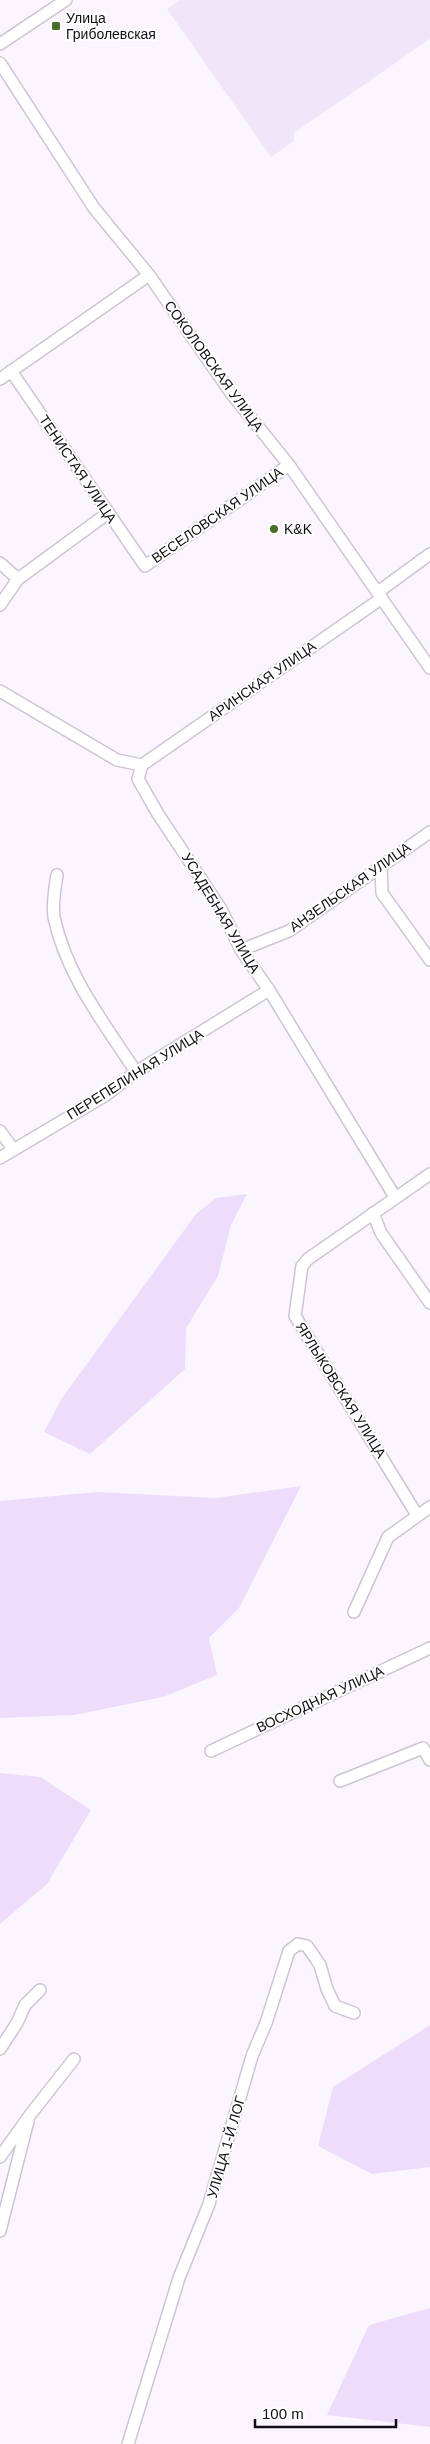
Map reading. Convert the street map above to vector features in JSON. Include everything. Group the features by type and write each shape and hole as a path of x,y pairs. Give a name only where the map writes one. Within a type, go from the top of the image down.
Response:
{"street":[{"path":"0,44 66,0"},
{"name":"СОКОЛОВСКАЯ УЛИЦА","path":"0,63 94,208 148,275 231,393 289,465 430,668"},
{"path":"0,379 148,275"},
{"name":"ТЕНИСТАЯ УЛИЦА","path":"12,371 145,566"},
{"name":"ВЕСЕЛОВСКАЯ УЛИЦА","path":"145,566 289,465"},
{"path":"0,606 18,579 108,513"},
{"name":"АРИНСКАЯ УЛИЦА","path":"142,765 380,595 430,554"},
{"path":"0,563 18,579"},
{"path":"0,691 117,760 142,765"},
{"name":"УСАДЕБНАЯ УЛИЦА","path":"142,765 138,779 158,814 221,909 241,950 269,990 395,1197"},
{"name":"АНЗЕЛЬСКАЯ УЛИЦА","path":"241,950 289,930 430,832"},
{"path":"382,866 382,893 430,960"},
{"path":"56,875 54,916 70,967 86,996 136,1072"},
{"name":"ПЕРЕПЕЛИНАЯ УЛИЦА","path":"0,1158 106,1095 136,1072 269,990"},
{"path":"0,1131 13,1149"},
{"name":"ЯРЛЫКОВСКАЯ УЛИЦА","path":"418,1515 295,1316 302,1266 308,1259 430,1174"},
{"path":"374,1213 381,1233 430,1303"},
{"path":"354,1612 388,1537 430,1507"},
{"name":"ВОСХОДНАЯ УЛИЦА","path":"211,1751 430,1648"},
{"path":"340,1781 423,1748 430,1760"},
{"name":"УЛИЦА 1-Й ЛОГ","path":"128,2444 179,2278 209,2204 252,2056 266,2023 290,1950 298,1944 307,1946 320,1964 327,1989 335,2006 354,2013"},
{"path":"0,2049 17,2023 25,2005 40,1990"},
{"path":"0,2157 74,2059"},
{"path":"0,2231 30,2115"}],"shaded area":[{"path":"180,0 430,0 430,39 294,133 294,141 271,157 167,9"},
{"path":"247,1194 231,1225 218,1276 186,1328 185,1369 90,1454 44,1432 62,1398 196,1214 216,1198"},
{"path":"301,1486 239,1608 209,1638 217,1675 163,1697 74,1715 0,1718 0,1501 97,1492 216,1498"},
{"path":"0,1773 40,1777 91,1810 47,1884 0,1924"},
{"path":"430,2025 430,2167 372,2174 318,2146 333,2087"},
{"path":"430,2308 430,2427 327,2415 369,2325"}],"place":[{"name":"Улица Гриболевская","path":"56,26"},
{"name":"K&K","path":"274,529"}]}
